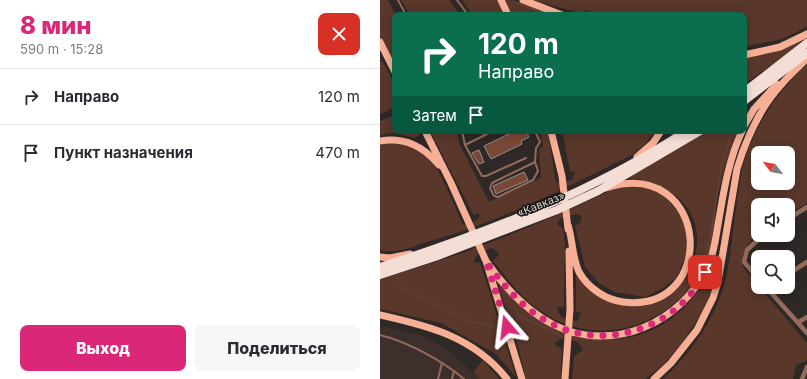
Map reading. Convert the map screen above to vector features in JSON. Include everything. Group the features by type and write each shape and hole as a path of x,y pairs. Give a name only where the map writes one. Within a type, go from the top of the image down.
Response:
{"highway":[{"path":"747,90 807,43"},
{"path":"747,99 807,53"},
{"path":"608,175 648,155 681,134"},
{"name":"«Кавказ»","path":"380,275 481,240 558,210 598,191 695,134"},
{"name":"«Кавказ»","path":"380,267 450,243 552,202 608,175"}],"main road":[{"path":"501,0 507,12"},
{"path":"523,0 554,12"},
{"path":"747,54 780,47 807,34"},
{"path":"380,42 392,66"},
{"path":"747,122 765,95 807,57"},
{"path":"654,379 684,348 706,314 718,282 737,169 742,152 770,99 807,57"},
{"path":"426,134 468,219 486,261 522,379"},
{"path":"552,134 562,176 568,225 570,308 565,379"},
{"path":"555,134 559,153 559,164"},
{"path":"608,175 644,152 659,134"},
{"path":"486,261 515,296 542,318 563,328 578,333 605,336 626,334 657,322 673,312 688,298 701,281 709,264 714,247 726,177 741,134"},
{"path":"380,141 399,140 419,147 428,153 446,173"},
{"path":"568,225 571,234 572,252 579,272 590,285 607,298 629,303 642,302 654,299 676,285 687,264 691,242 688,221 676,203 666,194 656,189 632,184 622,184 598,191"},
{"path":"380,257 403,256 450,243"},
{"path":"380,315 443,331 460,339 493,364 507,379"}],"street":[{"path":"795,215 807,207"},
{"path":"751,270 744,262 747,250 756,242"},
{"path":"795,270 807,262"},
{"path":"772,294 785,310 799,322 807,333"},
{"path":"799,322 807,317"},
{"path":"802,379 807,368"}],"lane":[{"path":"398,0 404,12"},
{"path":"457,0 466,12"},
{"path":"463,134 465,145 482,176 486,176 526,158"},
{"path":"465,145 487,134"},
{"path":"535,162 492,183 490,188 494,196 498,197 533,180 538,171 535,162 536,148 540,142 536,134"},
{"path":"380,335 418,349 442,363 464,379"},
{"path":"438,379 442,363"},
{"path":"452,379 454,371"}],"shaded area":[{"path":"380,0 388,0 394,12 392,12 392,58 380,36"},
{"path":"401,0 449,0 458,12 408,12"},
{"path":"462,0 497,0 503,12 470,12"},
{"path":"505,0 525,3 549,12 510,12"},
{"path":"532,0 807,0 807,27 782,39 747,46 747,12 591,12 585,10 584,12 577,12"},
{"path":"807,37 781,59 747,82 747,56"},
{"path":"380,61 383,62 392,79 392,108 380,114"},
{"path":"807,64 807,203 795,211 795,198 751,198 751,241 743,256 742,266 751,277 751,294 766,294 807,343 807,361 796,365 793,379 663,379 688,353 702,333 719,300 731,251 740,180 747,152 767,112 789,82"},
{"path":"392,116 392,133 380,135 380,121"},
{"path":"397,134 420,134 415,138"},
{"path":"432,134 458,134 459,143 489,202 541,178 539,149 543,147 541,134 548,134 556,183 572,180 575,172 570,171 563,134 653,134 646,143 632,155 582,180 480,225 398,251 380,250 380,145 406,145 412,146 423,152 438,171 463,225 476,221 480,216 478,213 474,216"},
{"path":"700,134 736,134 719,192 710,251 704,267 690,287 673,304 654,317 632,326 609,330 586,329 563,323 541,311 521,294 493,261 499,255 497,251 491,248 478,253 474,260 475,263 480,262 516,377 496,354 441,323 380,309 380,278 411,270 471,250 530,227 616,188 631,186 650,188 664,195 685,220 687,254 676,278 663,288 645,297 614,292 599,283 585,267 575,226 581,222 581,216 577,214 561,218 557,224 563,229 565,244 564,307 557,307 558,311 564,318 577,321 581,313 576,312 576,270 584,283 595,293 608,301 626,305 641,306 660,300 676,288 688,273 695,255 697,230 693,217 686,206 676,196 653,183 640,179 626,178"},
{"path":"719,254 716,278 703,312 679,347 663,365 645,379 572,379 574,356 583,350 578,342 561,338 554,344 562,349 561,379 526,379 519,350 498,284 532,314 547,325 559,331 584,337 616,339 636,336 654,329 671,319 698,291"},
{"path":"380,326 421,335 447,349 480,379 380,379"},
{"path":"483,360 499,379 480,379 473,372"}],"building":[{"path":"509,134 528,134 529,137 521,141 522,144 491,159 484,146"},
{"path":"479,150 484,162 479,164 472,153"},
{"path":"524,172 528,180 496,194 493,186"}],"waterway":[{"path":"512,1 541,12"},
{"path":"679,297 704,262 710,241 721,167 731,134"},
{"path":"395,284 469,321 493,327 497,325"},
{"path":"515,320 521,317 559,334"}],"route":[{"path":"507,327 486,261 503,285 527,307 542,318 554,325 578,333 605,336 626,334 640,330 673,312 688,298 701,281 705,272"}]}
